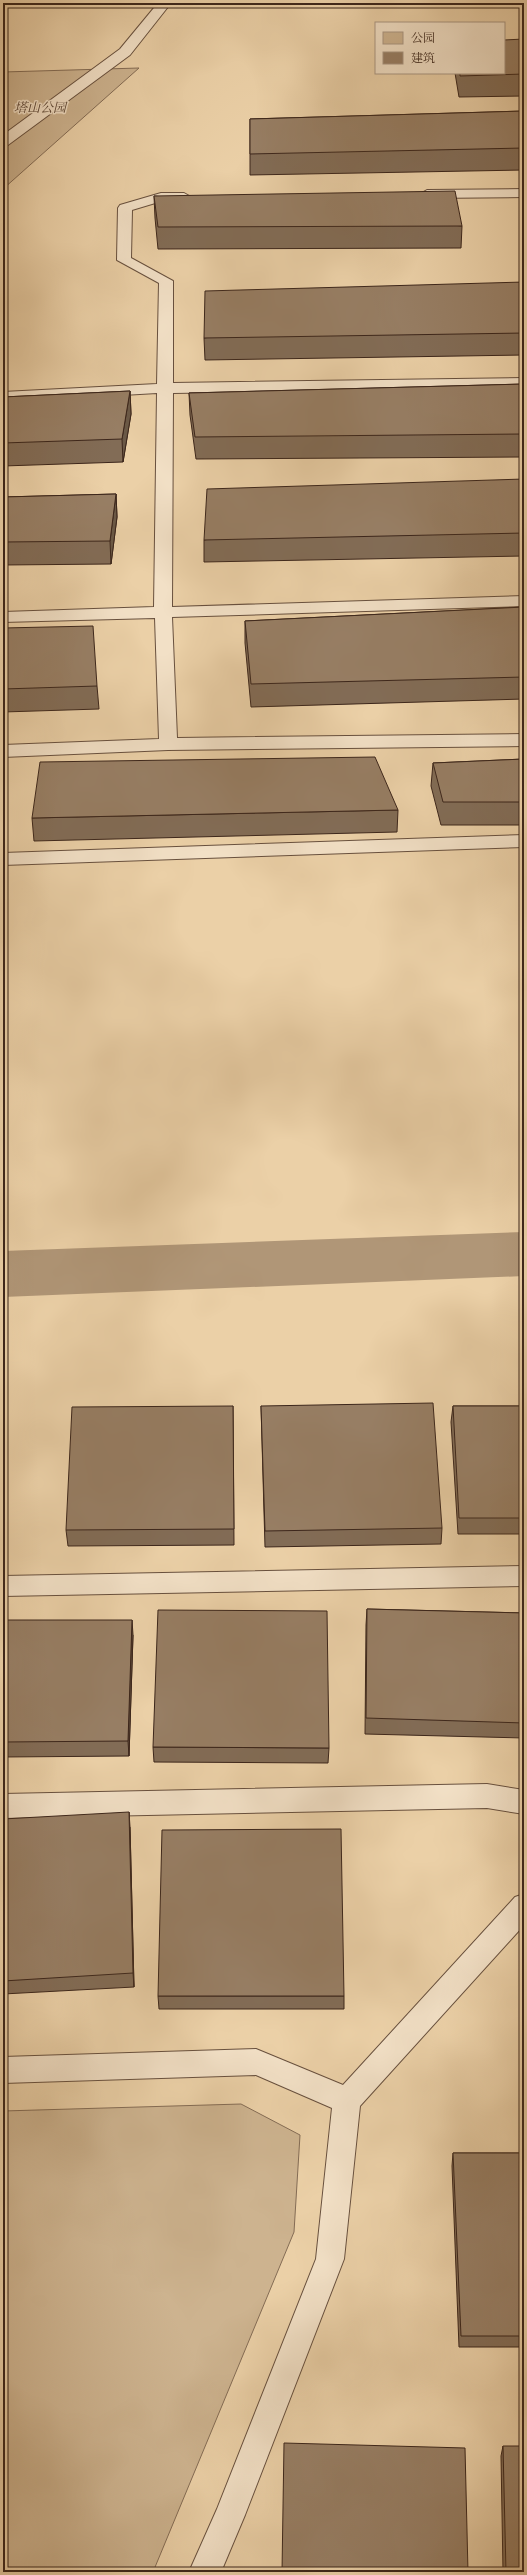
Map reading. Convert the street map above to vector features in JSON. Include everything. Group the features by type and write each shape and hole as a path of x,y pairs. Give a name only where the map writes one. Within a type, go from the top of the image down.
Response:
{"lane":[{"path":"3,142 125,52 165,3"},
{"path":"414,194 524,193"},
{"path":"168,744 163,612 166,281 124,260 125,208 161,197 201,197"},
{"path":"3,397 165,388 524,383"},
{"path":"3,617 524,601"},
{"path":"3,751 168,744 524,740"},
{"path":"3,859 524,841"},
{"path":"3,1586 524,1576"},
{"path":"3,1806 487,1796 524,1802"},
{"path":"205,2572 230,2515 330,2259 347,2100 524,1906"},
{"path":"3,2070 256,2062 347,2100"}],"green space":[{"name":"塔山公园","path":"139,68 3,189 3,72"},
{"path":"241,2104 300,2135 294,2232 153,2572 3,2572 3,2111"}],"building":[{"path":"524,39 524,74 460,76 460,74 505,74 505,40"},
{"path":"524,111 524,148 250,154 250,119"},
{"path":"455,191 462,226 158,227 154,196"},
{"path":"524,282 524,333 204,338 205,291"},
{"path":"524,384 524,434 195,437 189,393"},
{"path":"130,391 122,439 3,443 3,397"},
{"path":"524,479 524,533 204,540 207,489"},
{"path":"116,494 110,541 3,542 3,497"},
{"path":"524,607 524,677 251,684 245,621"},
{"path":"93,626 97,686 3,689 3,628"},
{"path":"375,757 398,810 32,818 40,762"},
{"path":"524,759 524,802 443,802 433,763"},
{"path":"433,1403 442,1528 265,1531 261,1406"},
{"path":"233,1406 234,1529 66,1530 72,1407"},
{"path":"453,1406 524,1406 524,1518 459,1518"},
{"path":"367,1609 524,1613 524,1723 366,1718"},
{"path":"158,1610 327,1611 329,1748 153,1747"},
{"path":"3,1620 132,1620 128,1741 3,1742"},
{"path":"129,1812 133,1973 3,1981 3,1819"},
{"path":"341,1829 344,1996 158,1996 162,1830"},
{"path":"453,2153 524,2153 524,2336 461,2336"},
{"path":"284,2443 465,2448 468,2572 282,2572"},
{"path":"503,2446 524,2446 524,2572 506,2572"}],"waterway":[{"path":"3,1274 524,1254"}]}
